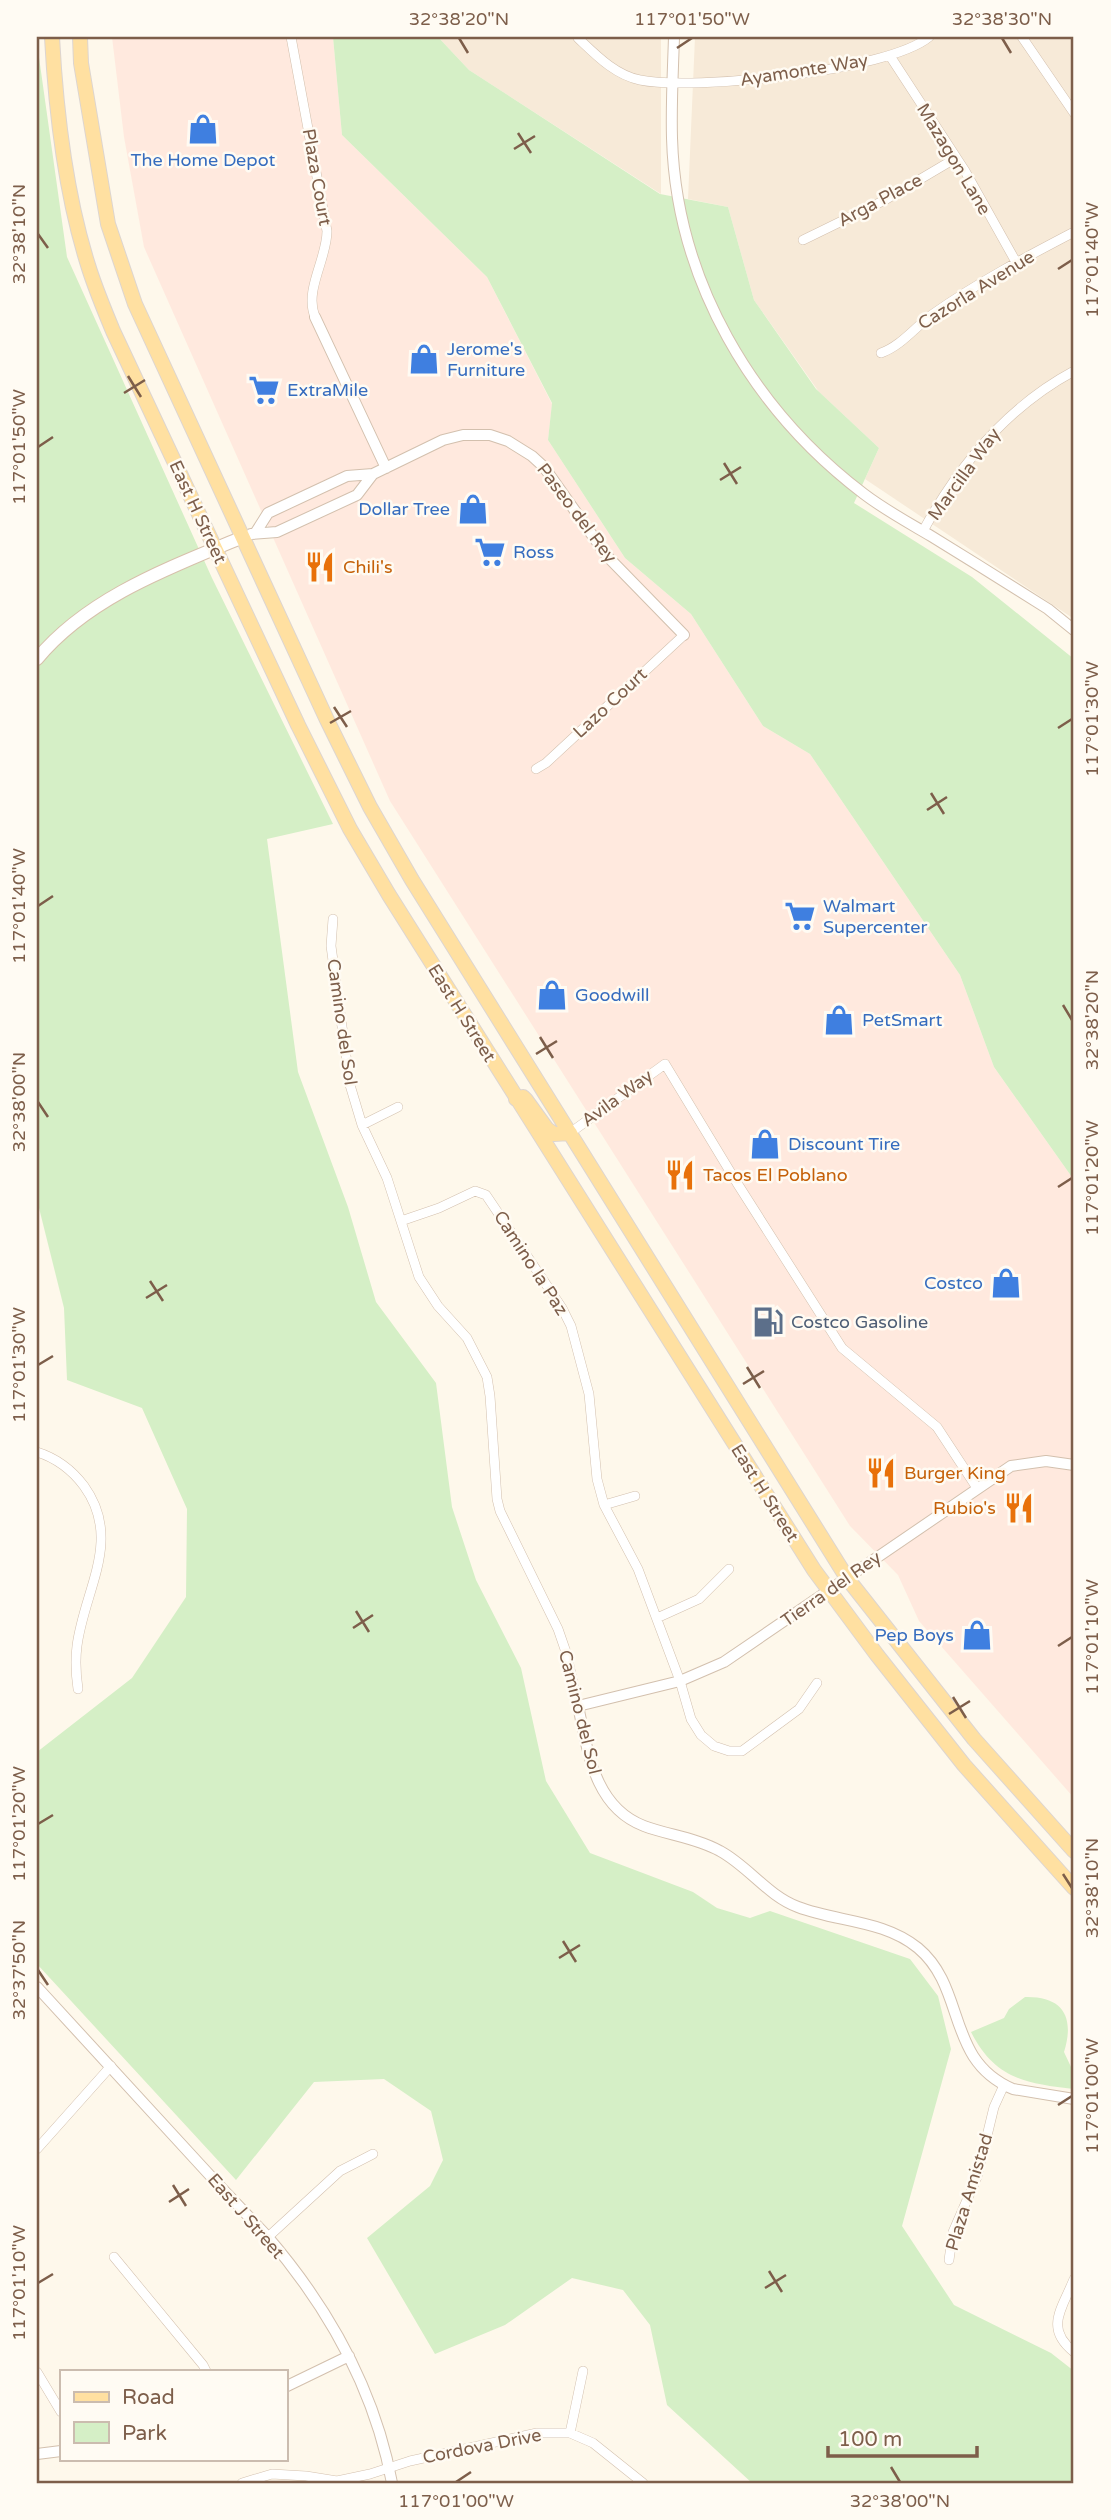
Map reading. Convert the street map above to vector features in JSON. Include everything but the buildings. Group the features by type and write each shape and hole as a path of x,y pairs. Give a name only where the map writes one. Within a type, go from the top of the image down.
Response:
{"main road":[{"name":"East H Street","path":"52,37 55,97 71,197 88,266 113,331 350,829 516,1099 829,1591 964,1765 1074,1888"},
{"name":"East H Street","path":"80,37 85,88 108,224 135,304 249,535 298,658 370,807 412,880 847,1578 974,1739 1074,1851"},
{"name":"Paseo del Rey","path":"37,659 48,645 81,616 106,600 249,535"},
{"path":"516,1099 523,1097 547,1129 554,1134 570,1133"}],"street":[{"name":"Plaza Court","path":"291,37 327,231 327,242 313,293 315,317 386,468"},
{"name":"Ayamonte Way","path":"577,37 621,74 640,80 673,82 729,82 793,75 890,56 922,43 929,37"},
{"path":"674,37 672,139 678,195 694,262 718,323 743,366 765,397 822,461 866,496 1048,609 1074,630"},
{"path":"1022,37 1074,113"},
{"name":"Mazagon Lane","path":"890,56 956,158 1016,262"},
{"name":"Arga Place","path":"803,240 885,200 956,158"},
{"name":"Cazorla Avenue","path":"881,354 890,350 932,315 1016,262 1074,232"},
{"name":"Marcilla Way","path":"923,531 939,501 998,426 1040,392 1074,371"},
{"name":"Paseo del Rey","path":"249,535 268,513 347,476 373,474 443,440 463,435 490,435 508,441 544,467 607,556 684,635"},
{"name":"Paseo del Rey","path":"249,535 277,533 357,495 373,474"},
{"name":"Lazo Court","path":"536,769 546,763 684,635"},
{"name":"Camino del Sol","path":"333,919 331,946 345,1055 350,1085 362,1125 387,1178 422,1283 467,1338 483,1367 490,1396 500,1511 558,1629 567,1655 594,1773 603,1792 618,1809 642,1825 719,1850 796,1907 892,1931 916,1946 935,1966 947,1988 962,2037 981,2066 1013,2089 1074,2099"},
{"name":"Avila Way","path":"570,1133 665,1064 842,1348 937,1427 977,1488"},
{"path":"362,1125 398,1107"},
{"name":"Camino la Paz","path":"401,1221 439,1208 475,1191 486,1195 559,1304 571,1326 589,1394 597,1479 604,1505 638,1569 690,1714 701,1735 721,1749 742,1751 799,1709 817,1683"},
{"path":"37,1452 64,1466 81,1482 92,1500 102,1531 99,1561 77,1644 75,1667 78,1689"},
{"name":"Tierra del Rey","path":"578,1706 680,1681 724,1662 1011,1466 1046,1461 1074,1465"},
{"path":"604,1505 635,1496"},
{"path":"657,1618 699,1599 729,1569"},
{"name":"East J Street","path":"37,1987 268,2237 317,2301 349,2356 376,2416 392,2483"},
{"path":"37,2148 111,2066"},
{"name":"Plaza Amistad","path":"949,2260 953,2232 977,2176 994,2107 1004,2085"},
{"path":"268,2237 340,2171 373,2154"},
{"path":"114,2257 206,2370"},
{"path":"1074,2279 1056,2325 1059,2338 1074,2352"},
{"path":"287,2386 349,2356"},
{"path":"570,2433 583,2371"},
{"path":"37,2372 60,2410"},
{"name":"Cordova Drive","path":"242,2483 272,2474 337,2481 537,2433 570,2433 593,2443 643,2483"},
{"path":"37,2454 60,2451"}],"shaded area":[{"path":"112,37 333,37 342,135 487,277 552,404 548,440 625,558 691,614 763,726 810,754 960,975 994,1067 1074,1180 1074,1798 919,1621 898,1575 850,1526 390,801 144,247 124,137"},
{"path":"438,37 661,37 661,194 469,70"},
{"path":"695,37 1074,37 1074,619 865,479 879,448 819,392 754,300 728,207 688,199"}],"green space":[{"path":"333,37 438,37 469,70 660,194 728,207 754,300 816,389 879,448 854,503 972,577 1074,659 1074,1180 994,1067 960,975 810,754 763,726 691,614 625,558 548,440 552,403 487,277 342,135"},
{"path":"37,43 67,257 212,578 333,824 267,839 298,1072 348,1207 376,1302 436,1383 452,1507 476,1580 521,1668 546,1781 590,1853 693,1892 717,1908 750,1918 770,1911 910,1959 938,1996 951,2049 902,2226 954,2305 1051,2353 1074,2371 1074,2483 752,2483 667,2405 650,2325 623,2290 572,2278 505,2325 435,2354 367,2238 430,2186 443,2160 431,2111 384,2079 314,2082 236,2180 37,1964 37,1752 132,1678 186,1597 187,1509 142,1408 67,1380 64,1308 37,1200"},
{"path":"1025,1997 1049,2000 1063,2011 1068,2029 1064,2052 1071,2067 1074,2089 1026,2081 1013,2076 990,2060 971,2032 1004,2018 1009,2009"}],"place":[{"name":"The Home Depot","path":"203,129"},
{"name":"Jerome's Furniture","path":"424,359"},
{"name":"ExtraMile","path":"264,390"},
{"name":"Dollar Tree","path":"473,509"},
{"name":"Ross","path":"490,552"},
{"name":"Chili's","path":"320,567"},
{"name":"Walmart Supercenter","path":"800,916"},
{"name":"Goodwill","path":"552,995"},
{"name":"PetSmart","path":"839,1020"},
{"name":"Discount Tire","path":"765,1144"},
{"name":"Tacos El Poblano","path":"680,1175"},
{"name":"Costco","path":"1006,1283"},
{"name":"Costco Gasoline","path":"768,1322"},
{"name":"Burger King","path":"881,1473"},
{"name":"Rubio's","path":"1019,1508"},
{"name":"Pep Boys","path":"977,1635"}]}
